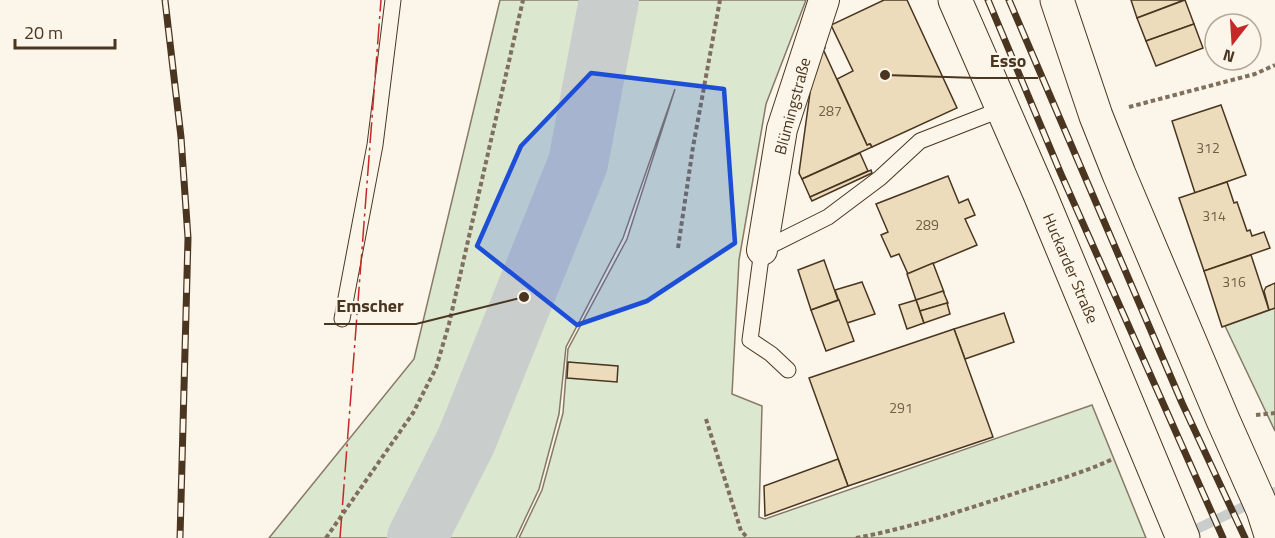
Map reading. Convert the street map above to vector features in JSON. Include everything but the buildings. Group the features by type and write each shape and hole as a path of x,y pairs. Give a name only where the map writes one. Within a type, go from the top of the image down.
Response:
{"main road":[{"name":"Huckarder Straße","path":"955,0 1183,538"},
{"path":"1057,0 1096,116 1263,510 1271,535"}],"street":[{"name":"Blümingstraße","path":"762,250 782,129 824,0"}],"lane":[{"path":"342,319 375,146 393,0"},
{"path":"788,370 771,354 750,340 762,250 828,217 880,178 920,141 1002,109"}],"path":[{"path":"326,538 413,413 436,368 449,324 523,0"},
{"path":"678,248 693,147 720,0"},
{"path":"1096,116 1255,74 1275,65"},
{"path":"706,419 741,531 748,538"},
{"path":"856,538 919,523 1092,469 1144,445"}],"highlighted area":[{"path":"591,73 724,89 735,243 647,301 577,325 477,246 521,146"}],"green space":[{"path":"500,0 806,0 766,104 739,260 732,394 762,406 759,517 765,519 1092,405 1146,538 519,538 542,490 563,413 568,349 627,239 675,89 623,238 566,347 559,414 539,489 516,538 269,538 414,359"},
{"path":"1275,308 1275,431 1225,326"}],"waterway":[{"path":"417,538 466,441 578,163 609,0"},
{"path":"1186,534 1275,492"}],"railway":[{"path":"165,0 181,137 188,238 180,538"},
{"path":"988,0 1061,174 1223,538"},
{"path":"1009,0 1182,403 1245,538"}],"power":[{"path":"340,538 381,0"}],"place":[{"name":"Esso","path":"885,75"},
{"name":"Emscher","path":"524,297"}]}
